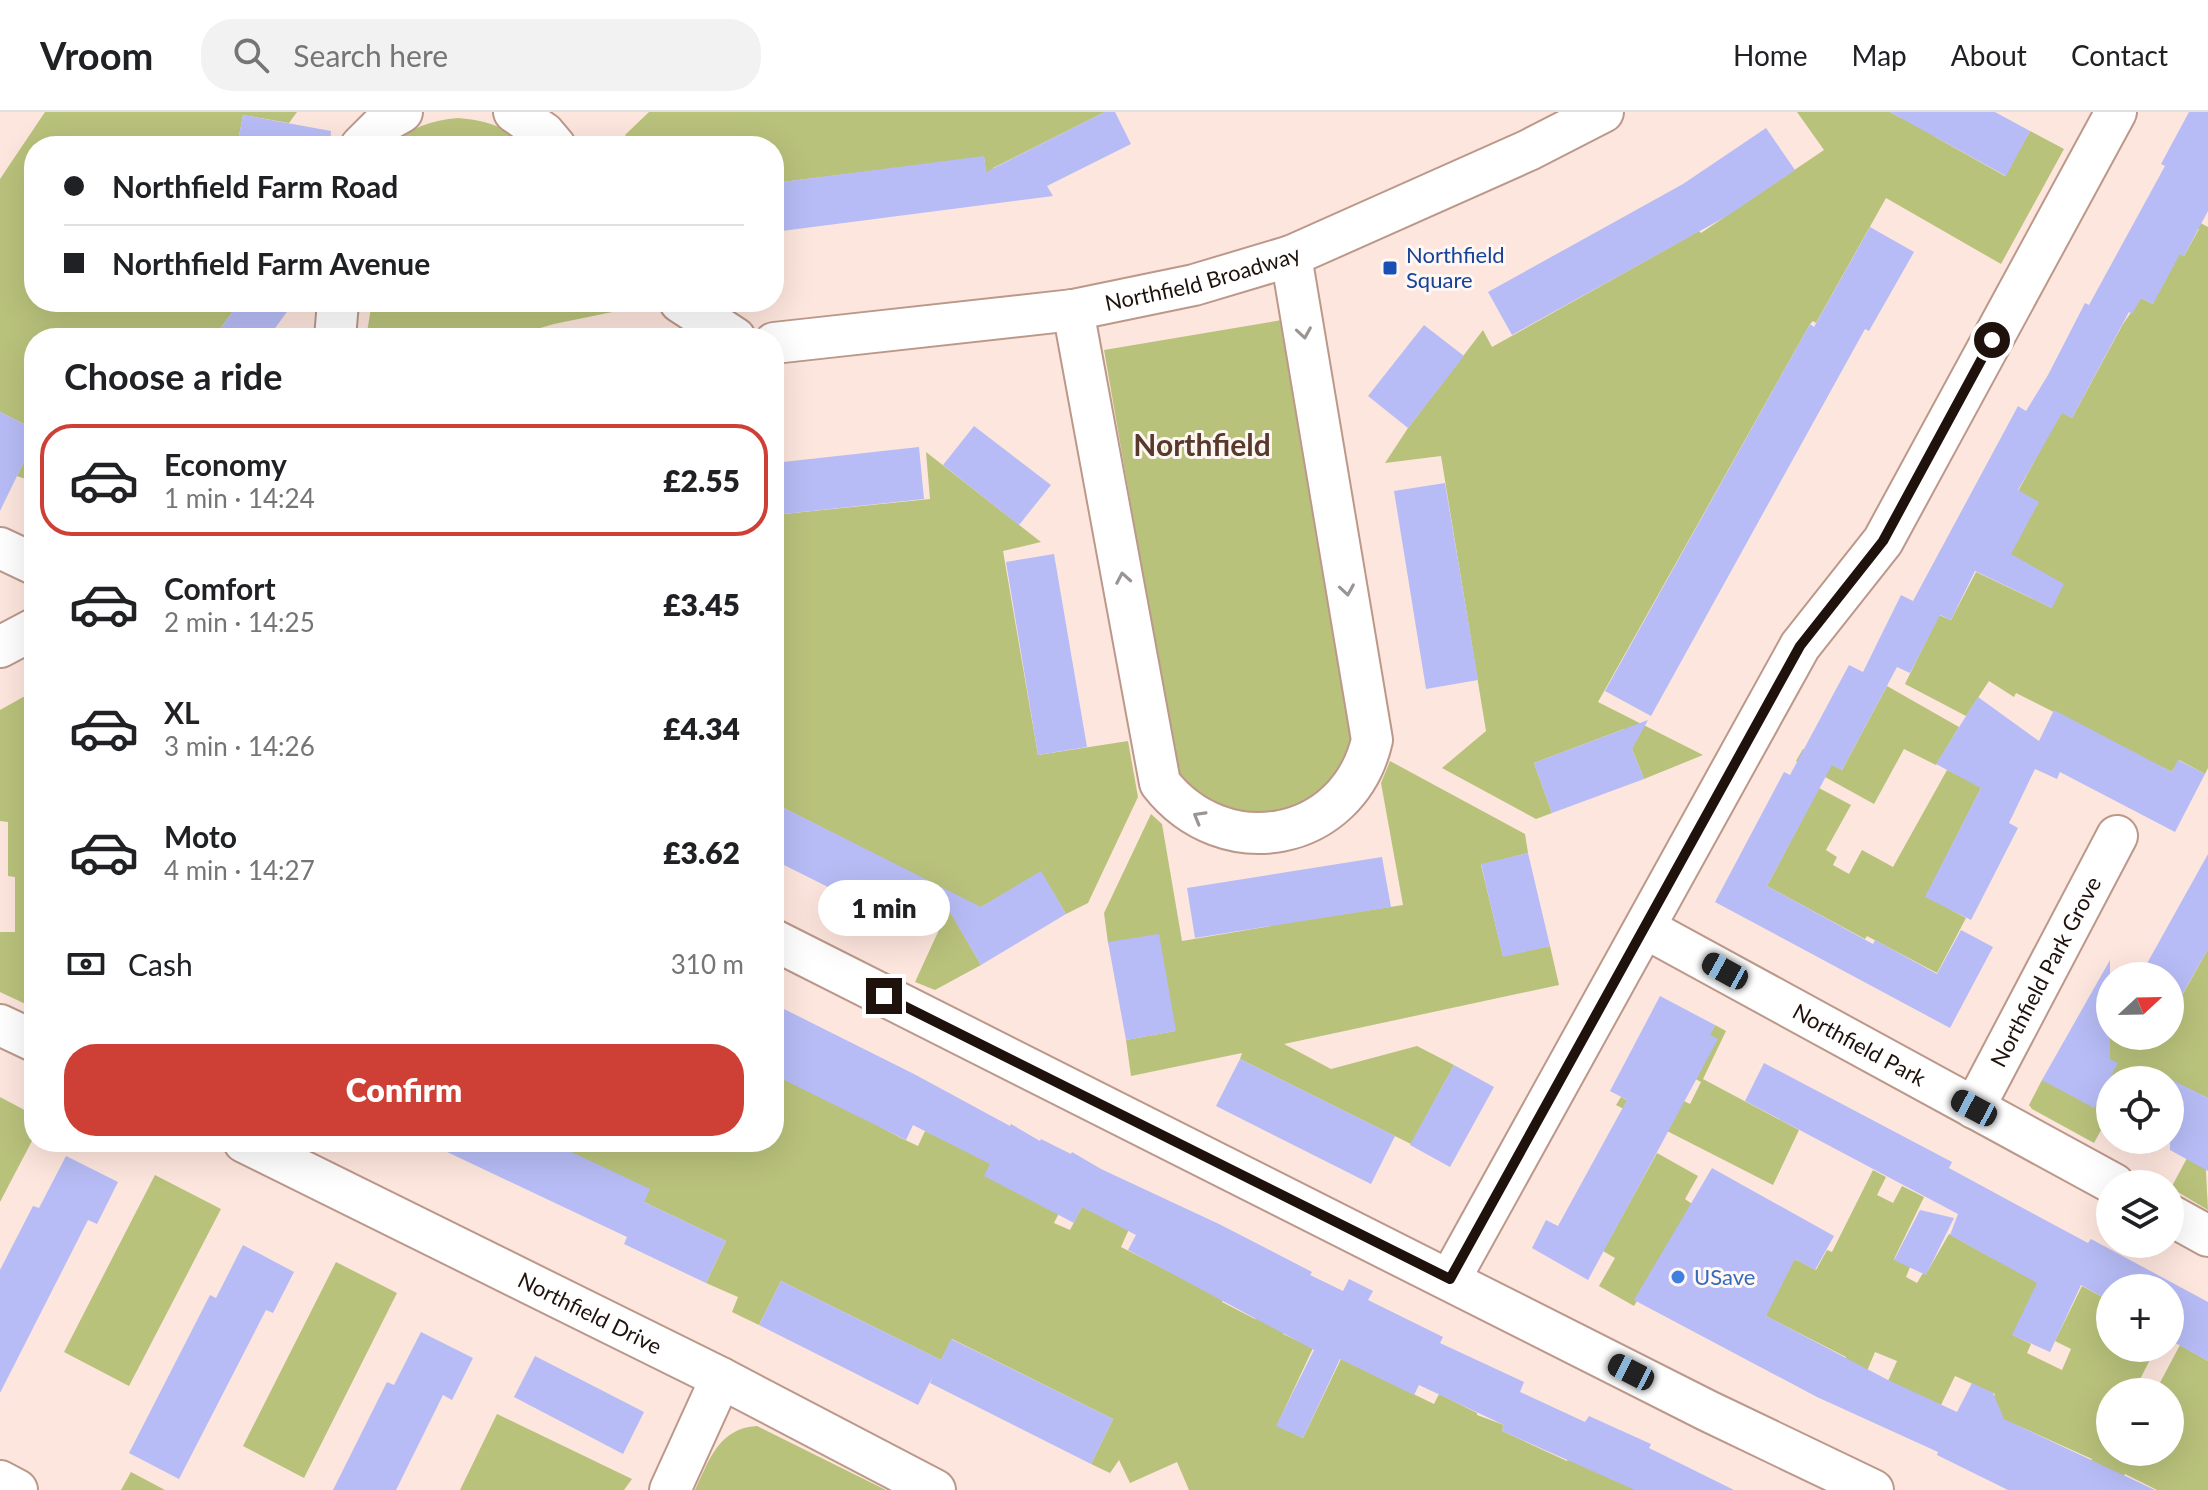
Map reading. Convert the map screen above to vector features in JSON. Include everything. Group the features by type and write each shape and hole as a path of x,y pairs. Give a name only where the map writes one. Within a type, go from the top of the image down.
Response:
{"street":[{"path":"371,136 386,121 402,112"},
{"path":"514,112 547,136"},
{"name":"Northfield Broadway","path":"784,342 1073,310 1194,285 1291,256 1529,150 1603,112"},
{"path":"1450,1279 1800,646 1883,541 2116,112"},
{"path":"1073,310 1160,783 1183,807 1219,827 1259,833 1295,827 1318,816 1349,791 1367,759 1372,740 1291,256"},
{"path":"695,312 720,328"},
{"path":"0,548 24,559"},
{"path":"0,647 24,634"},
{"name":"Northfield Park Grove","path":"1974,1108 2117,836"},
{"name":"Northfield Park","path":"1645,928 2096,1174"},
{"path":"784,945 1708,1411 1873,1490"},
{"path":"0,1025 24,1036"},
{"name":"Northfield Drive","path":"264,1152 721,1378 935,1490"},
{"path":"2184,1223 2208,1236"},
{"path":"670,1490 721,1378"},
{"path":"0,1481 17,1490"}],"green space":[{"path":"45,112 297,112 289,123 243,115 239,136 29,136"},
{"path":"649,112 1105,112 993,168 996,190 1003,201 990,204 984,157 784,182 784,136 625,135"},
{"path":"1797,112 1890,112 1901,118 1904,114 1937,138 2005,176 2030,131 2064,149 2001,264 1886,198 1816,323 1813,321 1810,324 1598,702 1703,755 1644,779 1624,729 1534,763 1552,813 1536,819 1442,768 1486,731 1441,456 1385,463 1483,330 1492,347 1699,231 1701,233 1824,150"},
{"path":"458,118 477,121 516,136 402,136 439,121"},
{"path":"24,143 24,312 232,312 220,328 24,328 24,424 0,412 0,179"},
{"path":"2186,215 2208,227 2208,768 2205,774 2179,760 2172,772 2016,693 2014,697 1989,681 1966,716 1905,684 1939,615 1951,620 1976,572 2052,608 1990,543 2061,412 2072,418 2123,324 2141,298 2153,304 2168,247 2184,256 2199,229 2184,220"},
{"path":"370,312 612,312 540,328 368,328"},
{"path":"1282,320 1358,740 1325,794 1265,817 1217,807 1188,785 1177,771 1104,350"},
{"path":"926,452 1041,542 1003,551 1038,755 1128,741 1138,797 1088,903 1066,914 1041,872 956,922 981,965 935,990 915,982 955,895 784,808 784,514 930,499"},
{"path":"24,462 24,478 17,476"},
{"path":"1887,686 1959,727 1936,765 1904,749 1874,804 1796,761 1803,749 1842,770"},
{"path":"24,697 24,1003 0,992 0,932 15,932 15,877 8,876 8,822 0,821 0,710"},
{"path":"1390,761 1525,834 1528,853 1481,865 1503,956 1550,946 1559,985 1284,1044 1331,1069 1417,1046 1454,1065 1411,1144 1240,1059 1242,1053 1131,1076 1126,1040 1175,1031 1108,943 1104,913 1151,814 1162,824 1182,941 1271,926 1271,920 1312,919 1403,905 1381,783"},
{"path":"1947,770 1982,786 1926,896 1966,918 1937,973 1867,936 1865,939 1767,886 1819,788 1851,805 1826,850 1837,857 1833,865 1849,874 1862,850 1893,867"},
{"path":"2208,949 2208,1098 2184,1087 2184,1066 2096,1066 2094,1143 2029,1105 2042,1080 2090,1061 2099,1050 2184,1050 2184,992"},
{"path":"1715,1025 1726,1031 1703,1079 1799,1130 1773,1185 1616,1105 1621,1097 1671,1124 1684,1101 1690,1104 1701,1082 1677,1069 1695,1063"},
{"path":"784,1066 862,1117 918,1146 925,1131 1066,1199 1054,1223 1070,1230 1082,1207 1129,1229 1121,1247 1223,1299 1222,1302 1255,1319 1290,1319 1283,1334 1313,1348 1277,1425 1303,1438 1341,1359 1434,1404 1439,1394 1477,1415 1504,1425 1502,1431 1567,1461 1569,1458 1642,1490 1189,1490 1177,1462 1130,1483 1119,1460 1110,1473 1091,1464 1113,1419 952,1339 941,1360 781,1281 759,1325 732,1312 738,1297 706,1283 726,1241 644,1202 566,1152 784,1152"},
{"path":"0,1097 24,1110 26,1152 0,1202"},
{"path":"2208,1119 2208,1210 2184,1196 2184,1170 2181,1170"},
{"path":"1657,1153 1698,1176 1685,1199 1692,1204 1634,1306 1599,1286 1615,1258 1603,1251"},
{"path":"1873,1170 1886,1177 1877,1195 1893,1203 1902,1186 1924,1197 1894,1259 1910,1267 1906,1277 1917,1283 1923,1273 1926,1274 1949,1234 1990,1257 2046,1265 2013,1335 2031,1344 2027,1353 2062,1370 2071,1349 2055,1341 2082,1286 2096,1294 2096,1362 2149,1362 2141,1378 2096,1378 2096,1466 2184,1466 2184,1378 2162,1378 2171,1362 2184,1362 2184,1347 2208,1361 2208,1490 2157,1490 2125,1474 2117,1489 2085,1473 2092,1459 2019,1426 1983,1421 1995,1394 1955,1376 1941,1405 1888,1381 1897,1361 1875,1352 1867,1371 1766,1316 1789,1256 1816,1270 1827,1250 1832,1252"},
{"path":"155,1175 221,1209 129,1386 64,1352"},
{"path":"336,1262 397,1293 304,1478 243,1446"},
{"path":"497,1414 632,1479 624,1490 460,1490"},
{"path":"757,1426 886,1490 695,1490 711,1457 724,1439 744,1428"},
{"path":"131,1472 165,1490 121,1490"}],"building":[{"path":"1105,112 1115,112 1131,144 1047,186 1053,196 784,231 784,182 984,156 986,172"},
{"path":"1890,112 1995,112 2030,131 2006,176"},
{"path":"2189,112 2208,112 2208,211 2153,304 2141,298 2132,314 2129,312 2072,418 2062,413 2018,490 2039,502 2011,554 2064,584 2052,608 1975,571 1951,620 1940,615 1910,673 1897,667 1842,770 1832,765 1767,886 1873,944 1875,940 1937,974 1961,930 1993,947 1950,1028 1715,902 1784,772 1790,775 1849,665 1863,672 1901,595 1913,601 2018,406 2026,411 2085,303 2089,305 2165,166 2161,164"},
{"path":"243,115 331,131 331,136 239,136"},
{"path":"1766,128 1795,170 1727,216 1512,335 1488,292 1683,184"},
{"path":"1870,227 1914,252 1869,331 1865,329 1651,716 1605,691 1810,324 1814,327"},
{"path":"232,312 287,312 275,328 220,328"},
{"path":"1424,325 1464,356 1408,428 1368,396"},
{"path":"0,412 24,424 24,462 0,511"},
{"path":"974,426 1051,485 1019,525 943,465"},
{"path":"919,447 924,499 784,514 784,462"},
{"path":"1445,483 1478,680 1426,689 1394,491"},
{"path":"1054,554 1087,747 1038,755 1006,562"},
{"path":"1978,697 2039,741 2054,710 2172,772 2178,760 2205,774 2175,832 2060,772 2057,779 2035,769 2009,823 2018,828 1971,920 1925,897 1981,788 1936,764"},
{"path":"1648,720 1632,749 1644,779 1552,813 1534,763"},
{"path":"784,808 981,907 1041,871 1066,914 981,965 941,897 922,934 784,865"},
{"path":"1528,853 1550,946 1503,957 1481,864"},
{"path":"2208,854 2208,949 2184,991 2184,962 2148,962"},
{"path":"1382,857 1391,907 1195,938 1187,888"},
{"path":"1159,934 1176,1031 1126,1040 1108,942"},
{"path":"2096,985 2096,1050 2110,1050 2110,1059 2118,1063 2116,1066 2096,1066 2094,1108 2042,1080"},
{"path":"1660,996 1715,1025 1710,1035 1718,1039 1588,1280 1532,1248 1546,1220 1558,1226 1627,1100 1610,1091"},
{"path":"784,1009 1040,1141 1072,1152 1101,1169 1219,1224 1343,1291 1349,1279 1373,1291 1368,1300 1443,1337 1440,1343 1524,1382 1520,1392 1585,1422 1589,1416 1651,1444 1649,1448 1734,1490 1635,1490 1502,1431 1504,1425 1419,1385 1414,1395 1340,1359 1303,1438 1276,1426 1314,1350 1128,1250 1136,1235 1082,1207 1074,1223 984,1176 990,1164 913,1125 906,1140 784,1080"},
{"path":"1240,1059 1395,1136 1371,1184 1216,1106"},
{"path":"1764,1063 1952,1162 1949,1168 2019,1206 2088,1243 2091,1239 2096,1242 2096,1258 2126,1258 2156,1274 2096,1274 2096,1293 2081,1285 2050,1352 2012,1335 2037,1283 1950,1235 1958,1214 1745,1101"},
{"path":"1454,1065 1494,1087 1450,1167 1410,1145"},
{"path":"2184,1086 2208,1098 2208,1171 2177,1154 2184,1154"},
{"path":"447,1152 571,1152 650,1189 644,1202 726,1241 706,1283 624,1244 627,1237"},
{"path":"66,1156 118,1182 97,1224 88,1220 0,1393 0,1270 33,1206 39,1208"},
{"path":"1712,1168 1834,1236 1815,1270 1795,1259 1766,1316 1957,1412 1972,1383 1993,1393 2004,1419 2096,1462 2096,1466 2104,1466 2155,1490 2008,1490 1937,1455 1938,1452 1817,1397 1634,1300"},
{"path":"1920,1210 1954,1218 1926,1275 1894,1260"},
{"path":"243,1245 294,1272 273,1313 266,1310 179,1479 129,1453 210,1295 216,1298"},
{"path":"781,1281 941,1360 951,1339 1113,1419 1091,1464 930,1383 933,1376 918,1405 759,1325"},
{"path":"2184,1289 2208,1302 2208,1361 2184,1348"},
{"path":"421,1332 473,1358 452,1400 443,1395 396,1490 333,1490 387,1382 394,1385"},
{"path":"535,1356 644,1412 623,1454 514,1397"}],"place":[{"name":"Northfield Square","path":"1390,268"},
{"name":"USave","path":"1678,1277"}],"district":[{"name":"Northfield","path":"1202,446"}],"route":[{"path":"884,996 1450,1279 1800,646 1883,541 1992,340"}]}
